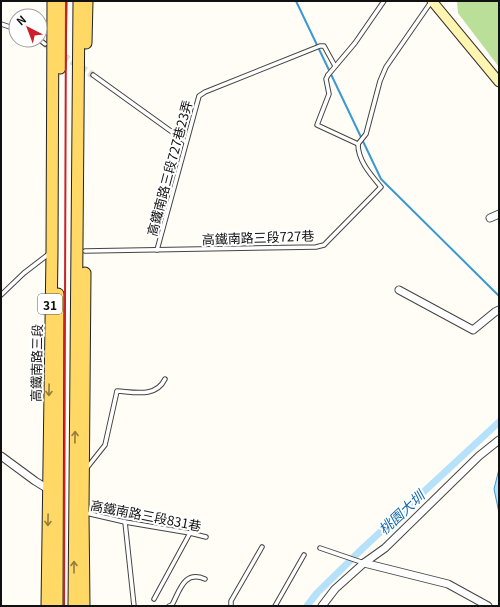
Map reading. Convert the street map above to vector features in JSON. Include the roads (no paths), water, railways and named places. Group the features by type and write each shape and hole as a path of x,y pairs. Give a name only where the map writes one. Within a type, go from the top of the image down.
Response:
{"main road":[{"name":"高鐵南路三段","path":"47,606 52,252 53,1"},
{"name":"高鐵南路三段","path":"57,606 61,1"},
{"name":"31","path":"74,606 79,1"},
{"path":"84,606 83,473 87,1"},
{"path":"50,310 58,338"}],"street":[{"path":"432,1 499,82"},
{"path":"490,218 499,214"},
{"path":"399,290 473,330 499,310"},
{"path":"322,606 335,589 364,563 385,548 479,456 499,440"},
{"path":"1,456 35,482 48,489"},
{"path":"364,563 448,584 488,606"}],"lane":[{"path":"384,1 355,43 326,79 329,94 317,125 358,144 366,134 380,81 386,67 432,1"},
{"name":"高鐵南路三段727巷23弄","path":"157,250 199,96 320,46 324,46 331,72"},
{"path":"93,75 186,142"},
{"name":"高鐵南路三段727巷","path":"85,251 324,245 381,187 369,172 358,150 358,144"},
{"path":"1,295 29,269 52,252"},
{"path":"83,473 105,445 117,391 145,393 154,391 162,385 165,379"},
{"name":"高鐵南路三段831巷","path":"83,512 124,522 206,537"},
{"path":"124,522 134,606"},
{"path":"154,599 190,533"},
{"path":"231,606 231,601 262,547"},
{"path":"320,548 364,563"},
{"path":"275,606 304,555"},
{"path":"169,606 172,605 185,580 198,576 205,579"}],"water":[{"path":"499,469 499,513 494,489"}],"waterway":[{"path":"296,1 381,179 499,296"},
{"name":"桃園大圳","path":"307,606 317,593 362,549 499,422"}],"tunnel":[{"path":"48,46 93,75"}],"railway":[{"path":"64,606 66,1"}]}
